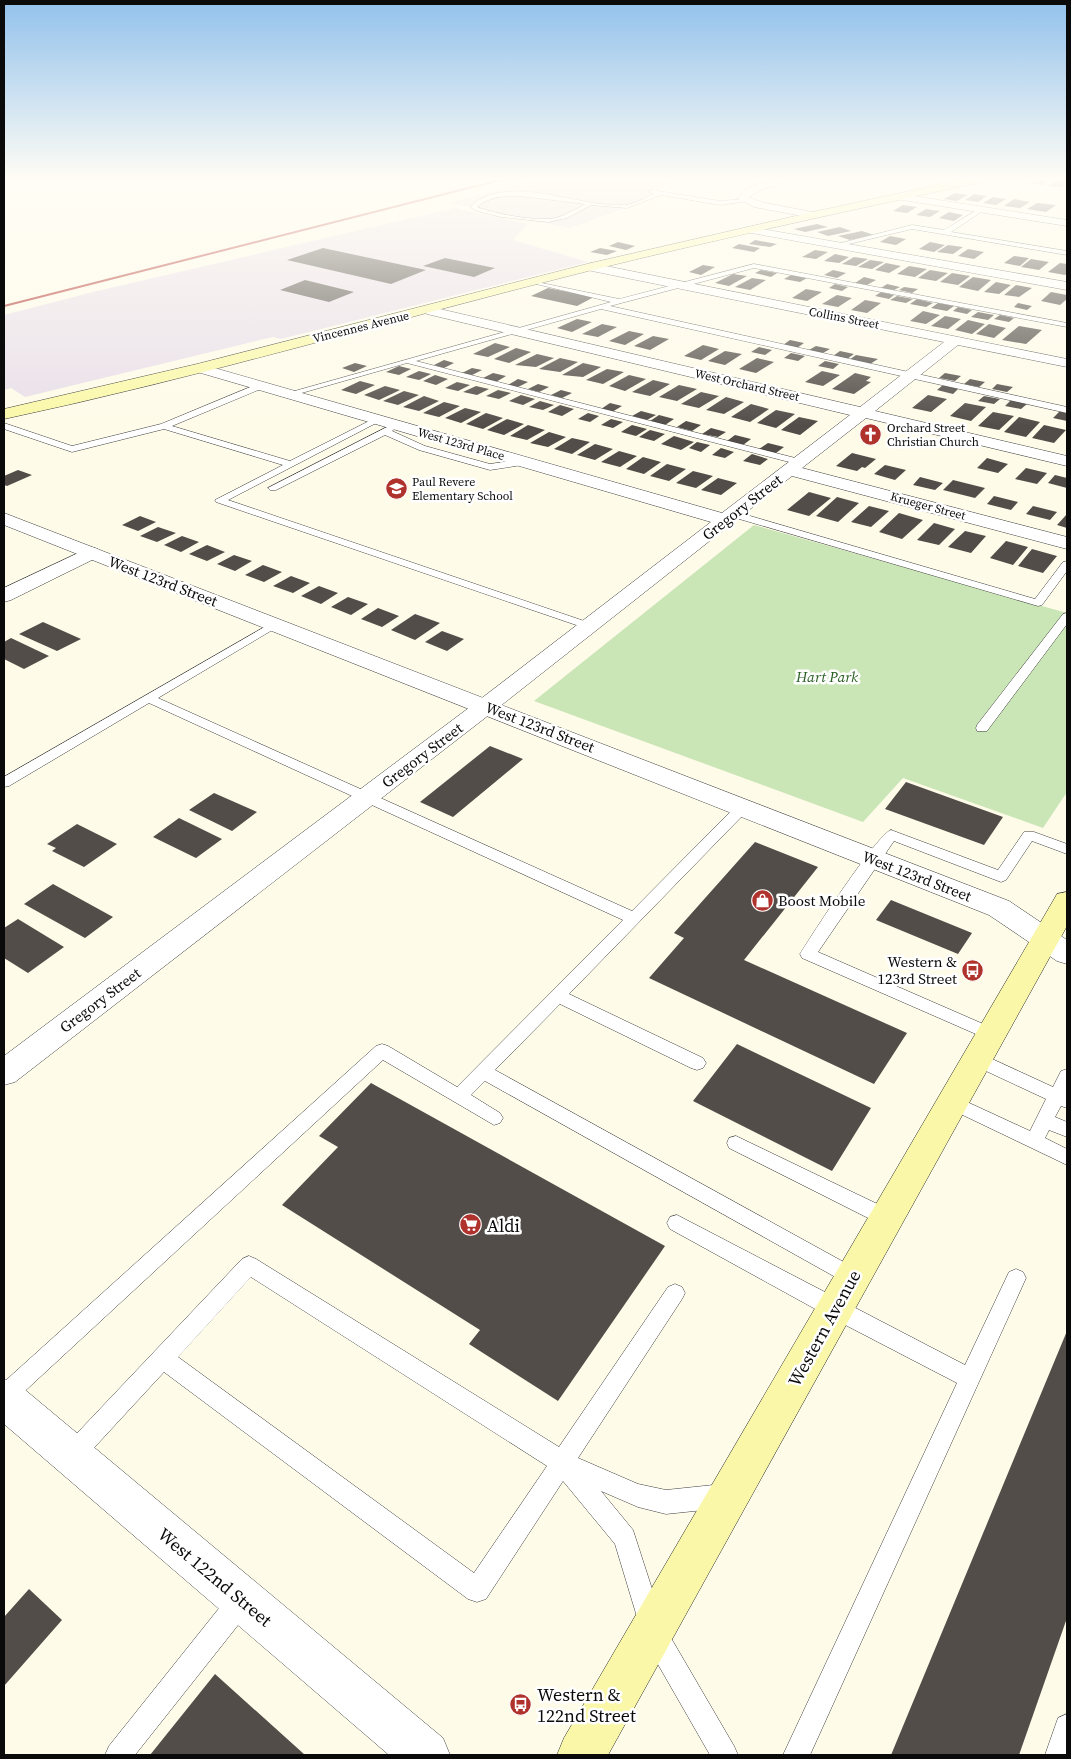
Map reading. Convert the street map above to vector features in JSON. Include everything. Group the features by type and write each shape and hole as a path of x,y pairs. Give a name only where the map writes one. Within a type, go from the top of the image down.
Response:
{"main road":[{"name":"Vincennes Avenue","path":"4,414 198,368 620,261"},
{"name":"Western Avenue","path":"582,1755 984,1047 1056,946 1067,901"}],"street":[{"path":"927,261 1067,286"},
{"name":"Collins Street","path":"591,268 1067,363"},
{"name":"West Orchard Street","path":"427,310 1067,460"},
{"name":"Gregory Street","path":"4,1073 486,706 956,340"},
{"name":"West 123rd Place","path":"198,368 288,394 386,426 728,517"},
{"name":"Krueger Street","path":"794,466 1067,543"},
{"name":"West 123rd Street","path":"4,519 999,908 1056,946"},
{"path":"4,596 92,553"},
{"name":"West 122nd Street","path":"4,1397 426,1755"}],"lane":[{"path":"288,394 678,285 754,266 1067,325"},
{"path":"534,282 619,302"},
{"path":"601,307 1067,410"},
{"path":"406,361 794,466"},
{"path":"4,426 72,449 164,426 260,386"},
{"path":"164,426 291,464"},
{"path":"386,426 291,464 220,500 589,626"},
{"path":"273,488 386,426"},
{"path":"728,517 1038,603 1067,564"},
{"path":"982,728 1067,616"},
{"path":"4,783 275,624"},
{"path":"148,698 634,918"},
{"path":"459,1096 743,807"},
{"path":"1062,1099 984,1047 808,954 873,858 891,836 1002,877 1030,835 1067,849"},
{"path":"558,996 697,1063"},
{"path":"4,1397 382,1051 494,1118"},
{"path":"482,1072 853,1277"},
{"path":"1034,1141 1046,1120 1062,1099 1067,1076"},
{"path":"952,1102 1067,1157"},
{"path":"1046,1120 1067,1130"},
{"path":"736,1143 887,1218"},
{"path":"677,1223 835,1309 971,1379"},
{"path":"72,1455 249,1265 563,1463 638,1495 666,1502 730,1495"},
{"path":"796,1755 1016,1278"},
{"path":"162,1358 477,1590 675,1293"},
{"path":"563,1463 625,1538 653,1630 725,1755"},
{"path":"118,1755 242,1600"},
{"path":"1058,1755 1067,1726"}],"shaded area":[{"path":"226,261 588,262 281,339 273,337 25,397 11,388 4,390 4,315"}],"green space":[{"name":"Hart Park","path":"754,525 1067,613 1067,792 1043,828 903,778 863,822 534,701"}],"building":[{"path":"292,261 384,261 426,270 391,284"},
{"path":"437,261 460,261 495,268 474,277 423,266"},
{"path":"825,261 842,261 839,263"},
{"path":"847,261 864,261 856,266 842,264"},
{"path":"868,261 884,262 872,269 858,267"},
{"path":"1007,261 1026,261 1020,266 1004,263"},
{"path":"1028,261 1049,262 1039,270 1021,267"},
{"path":"886,263 901,266 889,273 875,270"},
{"path":"1060,263 1067,264 1067,273 1065,275 1048,272"},
{"path":"703,265 715,267 701,275 689,272"},
{"path":"909,266 927,269 915,277 897,274"},
{"path":"761,270 777,273 771,277 755,273"},
{"path":"833,270 846,273 837,278 824,275"},
{"path":"930,270 948,273 936,281 918,278"},
{"path":"952,273 970,276 958,285 940,282"},
{"path":"733,274 747,276 729,286 715,283"},
{"path":"791,275 807,278 800,282 784,279"},
{"path":"864,277 876,280 867,285 855,283"},
{"path":"973,277 991,280 978,291 959,287"},
{"path":"752,278 766,280 750,290 735,287"},
{"path":"305,280 354,292 329,302 280,290"},
{"path":"996,282 1011,285 999,294 984,292"},
{"path":"835,284 848,287 842,291 829,288"},
{"path":"887,284 900,287 894,290 881,288"},
{"path":"1016,285 1032,288 1019,297 1004,295"},
{"path":"904,287 918,289 912,293 899,290"},
{"path":"548,288 594,297 577,306 531,296"},
{"path":"806,289 822,292 807,301 792,298"},
{"path":"881,292 894,295 889,299 875,296"},
{"path":"1051,292 1067,295 1067,299 1060,305 1041,301"},
{"path":"837,295 852,298 838,307 822,304"},
{"path":"897,296 913,299 906,303 890,300"},
{"path":"917,299 933,303 926,307 910,304"},
{"path":"865,300 881,303 867,313 851,310"},
{"path":"938,303 954,306 947,311 931,308"},
{"path":"1018,303 1032,306 1027,310 1014,307"},
{"path":"958,307 972,310 967,314 953,311"},
{"path":"923,311 940,315 926,324 910,321"},
{"path":"978,312 994,315 988,320 971,317"},
{"path":"1000,315 1014,318 1009,322 994,319"},
{"path":"945,316 961,319 948,329 931,326"},
{"path":"577,319 592,322 572,332 557,328"},
{"path":"968,320 985,324 972,334 955,330"},
{"path":"602,324 617,327 598,337 582,334"},
{"path":"989,324 1006,328 994,338 976,334"},
{"path":"1019,326 1042,330 1026,344 1002,340"},
{"path":"629,331 644,334 625,345 609,341"},
{"path":"653,336 669,339 650,350 634,346"},
{"path":"790,340 804,343 797,348 783,345"},
{"path":"495,343 510,347 488,357 473,354"},
{"path":"703,345 719,349 701,360 684,356"},
{"path":"816,346 830,349 823,353 809,350"},
{"path":"759,347 772,350 765,355 751,352"},
{"path":"516,348 531,352 509,363 494,359"},
{"path":"725,351 742,354 725,365 708,361"},
{"path":"840,351 854,354 847,359 833,356"},
{"path":"791,353 805,356 798,361 784,358"},
{"path":"537,354 554,358 536,367 515,365"},
{"path":"856,355 878,359 870,364 849,360"},
{"path":"560,358 578,362 560,372 539,369"},
{"path":"757,358 774,362 756,373 739,369"},
{"path":"444,360 454,363 444,368 434,365"},
{"path":"825,361 839,364 833,369 818,366"},
{"path":"355,363 367,366 354,372 342,368"},
{"path":"583,363 601,367 583,377 562,375"},
{"path":"399,366 411,369 399,375 386,372"},
{"path":"472,368 482,370 472,375 462,373"},
{"path":"607,369 624,372 603,384 586,380"},
{"path":"419,371 431,374 419,380 406,377"},
{"path":"822,371 840,375 823,386 805,382"},
{"path":"493,373 506,376 496,382 483,378"},
{"path":"855,373 871,377 866,381 871,382 854,394 832,389"},
{"path":"945,373 961,376 955,381 939,378"},
{"path":"435,375 448,379 436,385 423,381"},
{"path":"629,375 646,379 625,391 609,386"},
{"path":"518,379 528,382 518,387 508,385"},
{"path":"970,379 985,382 979,387 964,384"},
{"path":"653,380 670,384 650,396 632,392"},
{"path":"360,381 375,385 356,394 341,390"},
{"path":"457,382 470,385 458,391 445,388"},
{"path":"538,384 549,387 539,392 528,389"},
{"path":"997,384 1013,387 1007,392 992,389"},
{"path":"679,385 697,389 677,401 659,397"},
{"path":"943,385 959,388 953,394 937,390"},
{"path":"385,386 400,390 379,400 364,395"},
{"path":"476,386 489,389 477,395 463,392"},
{"path":"498,390 511,393 499,399 486,396"},
{"path":"561,390 572,393 562,398 551,395"},
{"path":"404,391 419,395 398,405 383,401"},
{"path":"701,392 719,396 699,408 681,404"},
{"path":"521,395 535,399 523,405 509,401"},
{"path":"928,395 947,399 931,412 912,408"},
{"path":"424,396 439,401 419,411 403,407"},
{"path":"984,396 1000,399 994,404 978,401"},
{"path":"726,397 744,402 724,414 706,410"},
{"path":"1011,400 1027,404 1021,409 1005,406"},
{"path":"540,401 554,405 543,410 529,407"},
{"path":"444,402 460,406 439,417 423,413"},
{"path":"610,403 622,406 612,412 601,409"},
{"path":"965,403 986,407 971,421 950,416"},
{"path":"751,404 769,409 750,422 731,417"},
{"path":"560,405 574,409 562,416 548,412"},
{"path":"465,408 481,412 461,423 445,418"},
{"path":"776,410 795,414 776,428 757,423"},
{"path":"641,411 656,415 647,420 632,416"},
{"path":"1060,411 1067,413 1067,421 1053,418"},
{"path":"993,412 1014,416 999,430 978,426"},
{"path":"486,413 503,418 483,429 466,424"},
{"path":"588,413 599,416 590,422 578,419"},
{"path":"659,415 674,419 665,425 650,421"},
{"path":"799,417 818,421 800,435 781,430"},
{"path":"1019,417 1040,422 1026,437 1004,432"},
{"path":"507,419 524,424 504,435 487,430"},
{"path":"611,419 623,422 613,428 601,425"},
{"path":"686,421 701,425 692,431 677,427"},
{"path":"528,425 545,430 527,440 510,436"},
{"path":"632,425 647,429 636,436 621,432"},
{"path":"1044,425 1066,430 1054,443 1032,438"},
{"path":"711,428 726,432 718,437 702,434"},
{"path":"650,430 665,434 654,441 639,437"},
{"path":"549,432 566,437 548,447 530,443"},
{"path":"735,435 751,439 743,445 727,441"},
{"path":"674,436 694,442 681,450 661,444"},
{"path":"572,438 590,442 572,454 554,449"},
{"path":"697,442 710,445 701,452 689,448"},
{"path":"768,443 784,447 776,453 759,449"},
{"path":"595,444 613,449 595,460 577,455"},
{"path":"721,448 734,452 725,458 712,455"},
{"path":"619,451 637,456 620,467 601,462"},
{"path":"852,453 876,459 865,468 862,467 857,471 836,466"},
{"path":"752,454 768,459 760,465 743,461"},
{"path":"643,457 661,462 644,474 626,469"},
{"path":"987,458 1008,464 998,473 977,468"},
{"path":"667,464 686,469 669,481 650,476"},
{"path":"885,465 906,470 895,480 874,474"},
{"path":"1026,468 1047,473 1037,484 1015,479"},
{"path":"18,470 32,475 7,486 4,485 4,476"},
{"path":"693,471 713,476 696,488 676,483"},
{"path":"1055,475 1067,478 1067,488 1048,483"},
{"path":"920,477 943,483 935,490 913,485"},
{"path":"718,478 737,483 721,495 701,490"},
{"path":"953,480 985,488 975,498 943,490"},
{"path":"809,492 831,498 809,516 787,510"},
{"path":"994,496 1018,502 1011,510 987,504"},
{"path":"837,497 859,503 838,522 816,516"},
{"path":"869,506 889,511 871,527 851,522"},
{"path":"1033,506 1057,512 1050,520 1026,514"},
{"path":"899,513 923,520 902,539 879,532"},
{"path":"1067,514 1067,528 1057,525"},
{"path":"140,516 156,522 138,531 122,525"},
{"path":"934,523 955,529 939,545 917,540"},
{"path":"158,527 176,533 157,542 140,536"},
{"path":"965,531 986,536 971,553 948,547"},
{"path":"182,536 199,542 181,552 164,545"},
{"path":"1006,541 1028,547 1013,565 990,558"},
{"path":"207,545 225,552 207,561 189,554"},
{"path":"1032,549 1057,556 1043,573 1018,566"},
{"path":"234,555 252,561 235,571 217,564"},
{"path":"263,565 282,572 264,582 245,575"},
{"path":"291,576 310,583 293,593 273,586"},
{"path":"319,586 338,593 321,604 301,596"},
{"path":"348,597 368,604 351,615 331,607"},
{"path":"378,608 399,616 382,627 361,619"},
{"path":"415,614 440,623 415,640 391,630"},
{"path":"43,622 81,639 57,651 19,634"},
{"path":"442,631 464,639 447,651 425,642"},
{"path":"11,638 49,656 24,669 4,659 4,642"},
{"path":"490,746 523,759 453,817 420,802"},
{"path":"906,782 1003,817 984,845 885,809"},
{"path":"214,793 257,812 232,831 189,810"},
{"path":"179,818 222,839 196,858 153,837"},
{"path":"77,824 117,844 84,867 52,851 56,848 47,844"},
{"path":"755,842 818,867 744,960 907,1033 874,1084 649,978 684,938 674,933"},
{"path":"53,884 113,917 85,938 24,904"},
{"path":"891,900 972,933 958,954 876,920"},
{"path":"18,919 64,947 28,973 4,958 4,928"},
{"path":"737,1044 871,1108 832,1171 693,1101"},
{"name":"Aldi","path":"371,1083 665,1246 558,1401 469,1344 480,1330 282,1205 338,1147 319,1136"},
{"path":"1067,1331 1067,1618 1019,1755 891,1755"},
{"path":"29,1589 62,1620 4,1686 4,1617"},
{"path":"215,1674 305,1755 150,1755"}],"railway":[{"path":"4,306 181,261"}],"place":[{"name":"Orchard Street Christian Church","path":"871,435"},
{"name":"Paul Revere Elementary School","path":"396,489"},
{"name":"Boost Mobile","path":"762,900"},
{"name":"Western & 123rd Street","path":"973,970"},
{"name":"Aldi","path":"471,1225"},
{"name":"Western & 122nd Street","path":"521,1704"}]}
